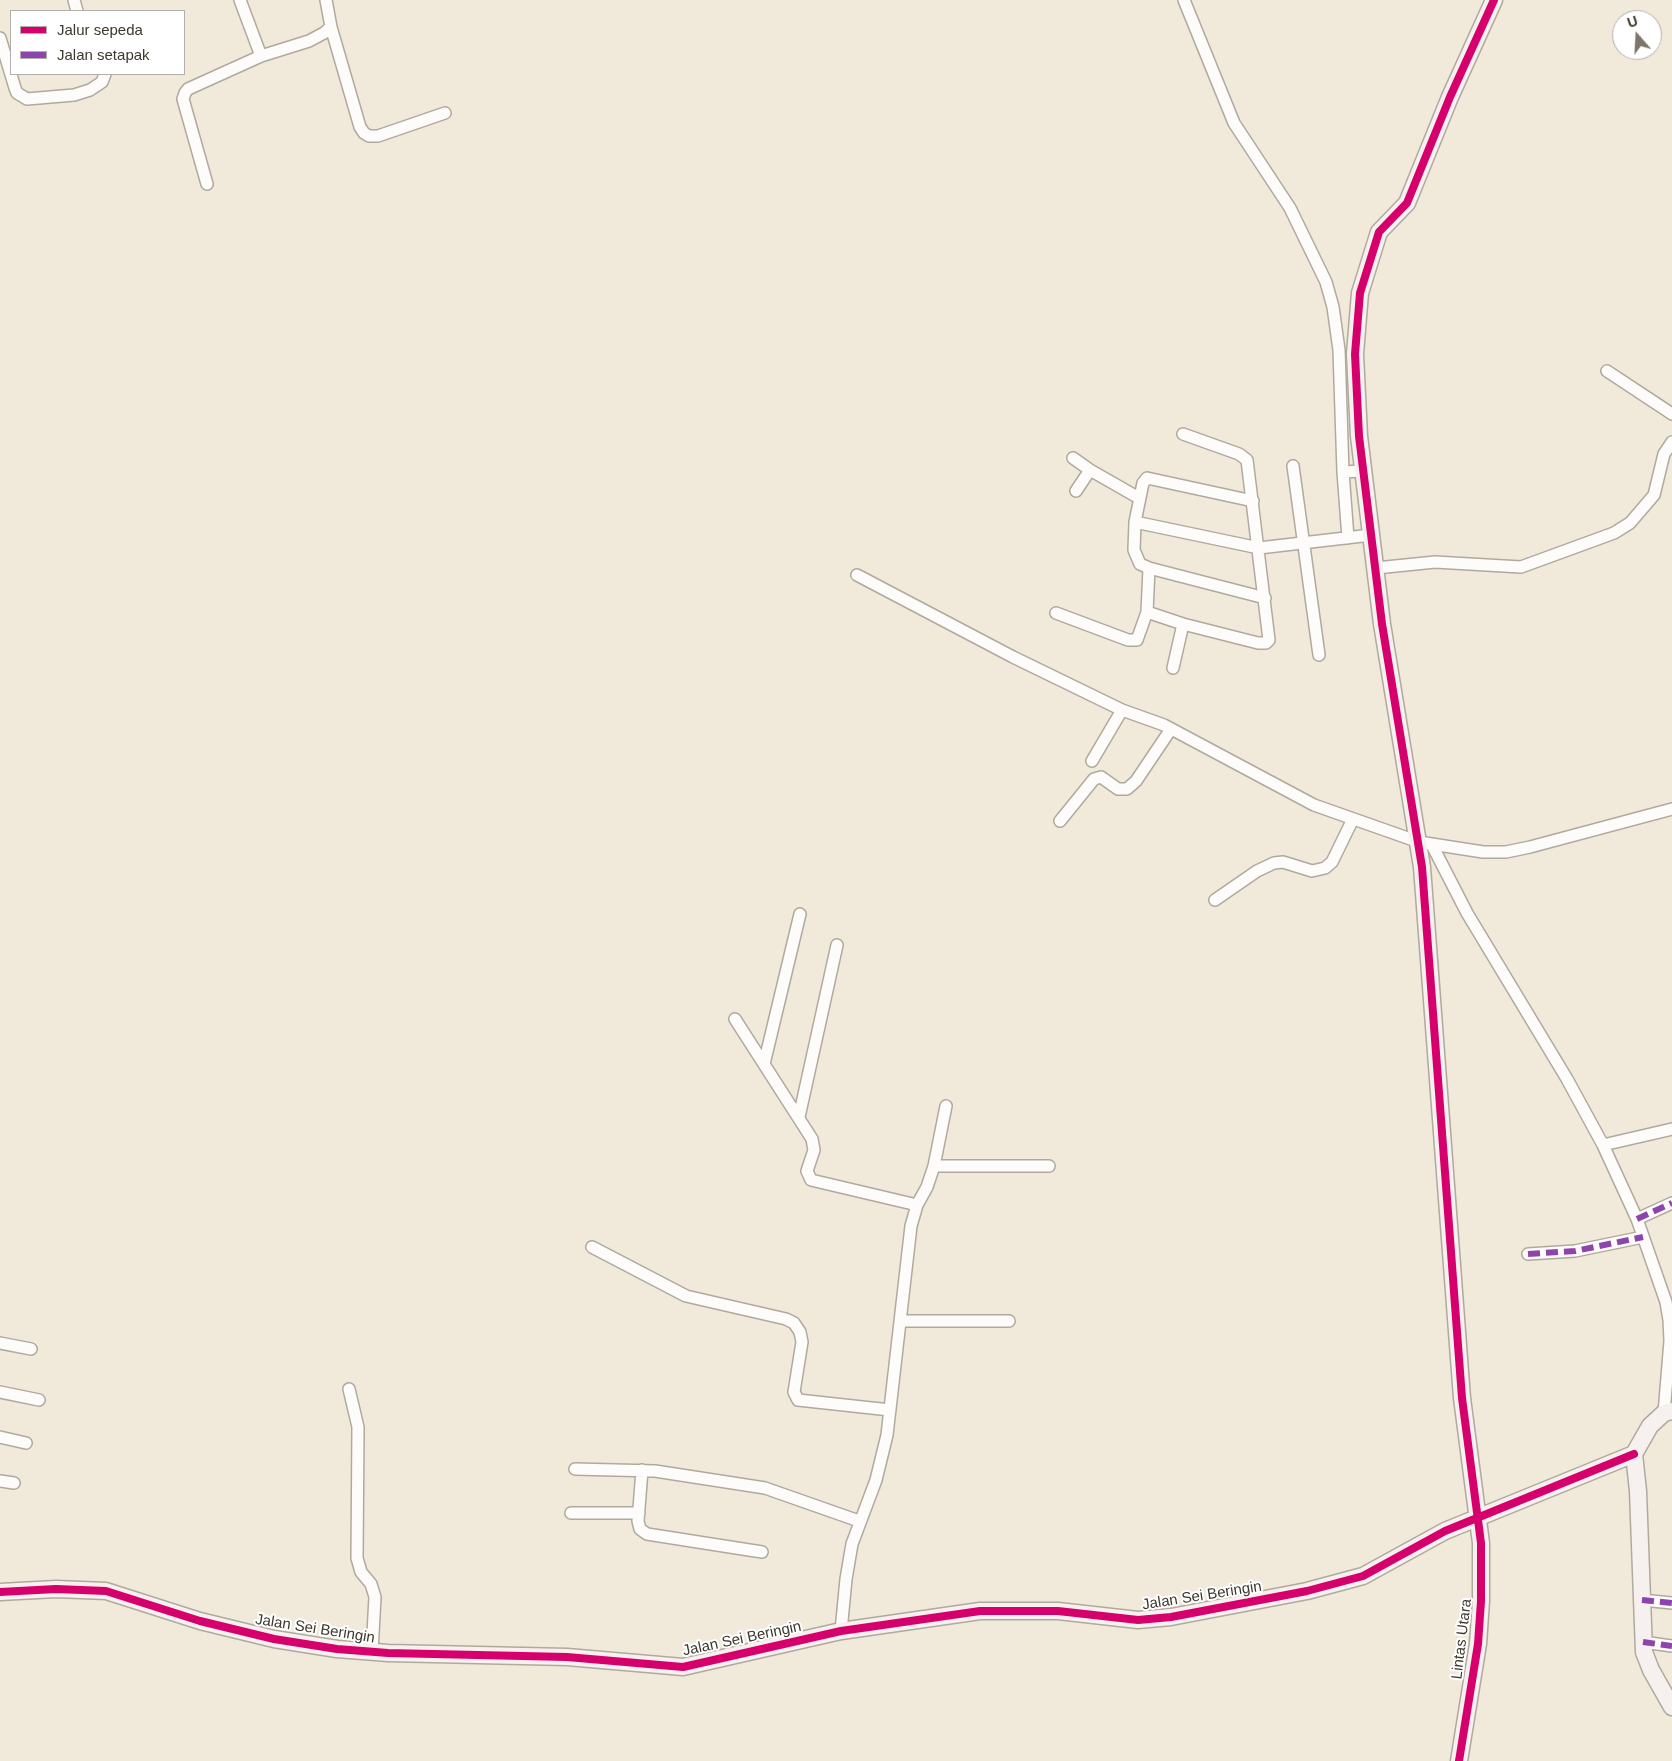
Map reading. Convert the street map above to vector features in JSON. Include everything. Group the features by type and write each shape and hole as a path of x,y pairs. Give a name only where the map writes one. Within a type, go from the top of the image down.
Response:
{"street":[{"path":"240,0 261,56"},
{"path":"326,0 331,27 360,127 364,133 370,136 378,136 446,113"},
{"path":"1184,0 1234,123 1290,208 1326,282 1333,307 1339,350 1343,472 1348,538"},
{"name":"Lintas Utara","path":"1459,1761 1478,1644 1482,1552 1476,1519 1462,1398 1426,843 1395,713 1363,471 1355,392 1355,361 1356,326 1363,280 1379,232 1407,203 1450,97 1494,0"},
{"path":"207,184 183,99 188,89 261,56 317,38 331,27"},
{"path":"0,38 10,71"},
{"path":"11,75 17,93 27,99 74,95 90,90 102,82 104,75"},
{"path":"1607,371 1672,414"},
{"path":"1146,612 1183,624 1266,643 1269,640 1270,633 1247,460 1244,456 1183,434"},
{"path":"1376,568 1435,562 1521,567 1614,533 1630,523 1654,495 1664,454 1672,442"},
{"path":"1073,458 1139,498"},
{"path":"1293,466 1319,655"},
{"path":"1076,492 1090,470"},
{"path":"1343,472 1363,471"},
{"path":"1252,501 1149,477 1144,480 1139,498 1135,522 1134,550 1136,559 1140,564 1149,568 1265,598"},
{"path":"1135,522 1259,548 1371,535"},
{"path":"1056,613 1133,641 1139,636 1146,612 1149,568"},
{"path":"857,576 1122,710 1171,729 1314,804 1353,820 1426,843 1483,852 1506,852 1672,809"},
{"path":"1173,668 1183,624"},
{"path":"1092,761 1122,710"},
{"path":"1060,821 1094,779 1101,777 1118,789 1127,789 1136,781 1171,729"},
{"path":"1215,900 1256,870 1274,862 1284,862 1312,871 1324,868 1332,862 1353,820"},
{"path":"1426,843 1603,1145 1637,1219 1669,1302 1668,1412 1650,1426 1634,1454 1638,1491 1643,1642 1651,1670 1672,1708"},
{"path":"764,1064 800,914"},
{"path":"799,1117 837,946"},
{"path":"735,1019 814,1142 814,1150 807,1171 812,1180 917,1205"},
{"path":"841,1631 848,1561 859,1521 882,1460 890,1410 911,1226 917,1205 927,1187 934,1166 946,1106"},
{"path":"1603,1145 1672,1129"},
{"path":"934,1166 1049,1166"},
{"path":"1637,1219 1672,1203"},
{"path":"1528,1254 1575,1251 1643,1237"},
{"path":"592,1247 686,1296 786,1319 794,1323 800,1332 802,1342 794,1392 798,1400 890,1410"},
{"path":"900,1320 1008,1320"},
{"path":"0,1343 30,1349"},
{"path":"349,1389 358,1427 357,1558 361,1572 371,1584 375,1597 372,1652"},
{"path":"0,1392 39,1400"},
{"path":"0,1437 26,1443"},
{"name":"Jalan Sei Beringin","path":"0,1592 56,1589 106,1591 200,1621 274,1639 337,1649 372,1652 567,1657 683,1667 841,1631 923,1618 1004,1610 1058,1611 1138,1620 1171,1617 1293,1594 1352,1580 1446,1531 1634,1454"},
{"path":"576,1469 642,1470 764,1488 859,1521"},
{"path":"642,1470 638,1513 640,1528 647,1534 762,1552"},
{"path":"0,1481 14,1483"},
{"path":"571,1513 638,1513"},
{"path":"1642,1600 1672,1603"},
{"path":"1643,1642 1672,1646"}],"marked path":[{"path":"1637,1219 1672,1203"},
{"path":"1528,1254 1575,1251 1643,1237"},
{"path":"1642,1600 1672,1603"},
{"path":"1643,1642 1672,1646"}],"cycle path":[{"path":"1459,1761 1478,1644 1481,1601 1481,1543 1462,1398 1422,867 1382,624 1359,436 1355,354 1360,293 1379,232 1407,203 1450,97 1494,0"},
{"path":"0,1592 56,1589 106,1591 200,1621 274,1639 337,1649 388,1653 567,1657 683,1667 841,1631 980,1611 1058,1611 1138,1620 1171,1617 1307,1591 1363,1576 1445,1531 1634,1454"}]}
